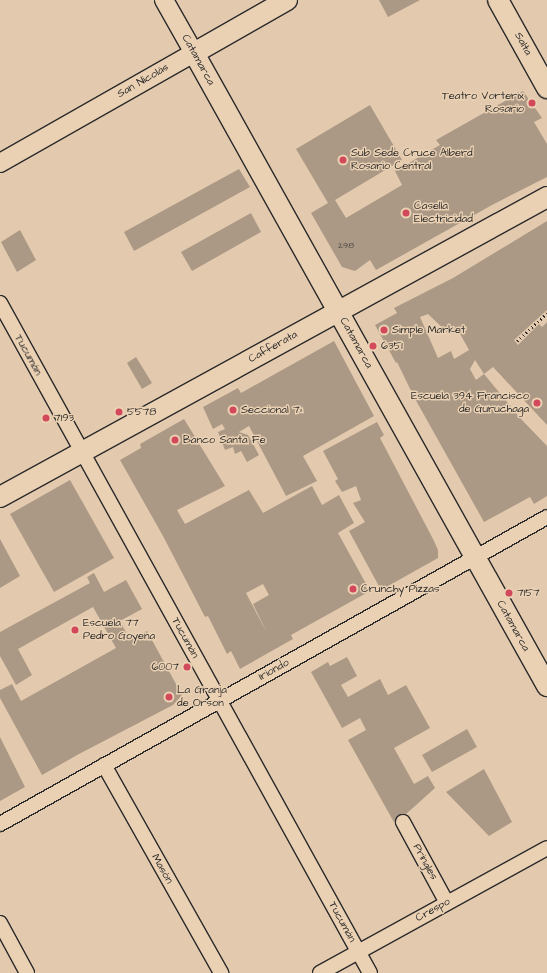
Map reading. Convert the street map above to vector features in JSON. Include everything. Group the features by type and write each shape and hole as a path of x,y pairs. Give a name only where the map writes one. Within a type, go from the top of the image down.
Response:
{"main road":[{"name":"San Nicolás","path":"194,53 287,0"},
{"name":"Salta","path":"498,0 547,88"},
{"name":"Catamarca","path":"194,53 547,686"},
{"name":"Cafferata","path":"0,497 547,197"}],"street":[{"name":"Catamarca","path":"164,0 194,53"},
{"name":"San Nicolás","path":"0,163 194,53"},
{"name":"Tucumán","path":"0,304 4,321 82,452 370,973"},
{"name":"Iriondo","path":"0,824 547,517"},
{"name":"Masón","path":"104,766 221,973"},
{"name":"Pringles","path":"403,822 447,903"},
{"name":"Crespo","path":"320,973 547,848"},
{"path":"0,923 27,973"}],"path":[{"path":"518,341 547,313"}],"building":[{"path":"379,0 420,0 388,17"},
{"path":"523,91 542,118 534,122 547,144 547,177 492,205 376,270 370,260 355,271 342,267 311,213 328,203 296,149 370,105 402,160 335,200 346,218 402,185 395,171 440,145 436,140"},
{"path":"239,169 250,187 134,251 124,232"},
{"path":"251,213 261,232 192,271 181,252"},
{"path":"547,221 547,310 514,340 518,345 539,324 542,327 547,322 547,425 493,367 484,374 522,420 547,446 547,496 534,504 530,497 484,522 414,397 397,362 396,363 375,325 397,313 394,308 453,278","holes":["428,314 449,334 458,330 469,350 454,359 451,351 438,358 420,317","475,360 484,374 476,380 470,369"]},
{"path":"20,230 36,260 17,272 1,242"},
{"path":"334,341 374,416 303,456 317,481 286,496 249,426 239,432 248,435 259,455 247,462 241,451 235,454 233,447 225,450 218,432 225,429 222,424 213,429 203,407 238,388 241,393"},
{"path":"136,357 152,383 142,389 127,363"},
{"path":"184,419 225,486 177,510 185,524 249,490 263,513 312,486 322,505 339,495 354,523 338,533 370,591 291,635 293,639 240,669 231,651 227,654 208,616 205,617 163,536 120,460 141,448 140,444","holes":["263,584 269,595 253,604 267,633 246,593"]},
{"path":"377,422 384,435 380,438 438,550 438,558 381,590 349,531 365,522 353,503 361,500 356,486 342,492 335,481 338,479 323,451"},
{"path":"70,480 114,558 54,592 10,514"},
{"path":"0,539 20,576 0,588"},
{"path":"94,573 104,592 126,580 142,609 120,621 130,640 147,631 182,695 173,705 42,775 0,698 0,690 12,684 21,701 116,648 93,607 18,649 32,675 16,685 0,656 0,632 90,583 87,577"},
{"path":"347,657 357,676 341,685 348,697 380,679 388,695 406,685 430,728 394,748 414,784 428,776 435,788 395,824 348,740 366,730 360,718 342,728 311,672 328,662 330,666"},
{"path":"467,729 477,747 432,772 422,755"},
{"path":"0,737 25,787 0,801"},
{"path":"484,769 512,822 489,836 446,792"}],"place":[{"name":"Teatro Vorterix Rosario","path":"532,103"},
{"name":"Sub Sede Cruce Alberd Rosario Central","path":"343,160"},
{"name":"Casella Electricidad","path":"406,213"},
{"name":"Simple Market","path":"384,330"},
{"name":"6351","path":"373,346"},
{"name":"Escuela 394 Francisco de Guruchaga","path":"537,403"},
{"name":"Seccional 7ª","path":"233,410"},
{"name":"5578","path":"119,412"},
{"name":"7193","path":"46,418"},
{"name":"Banco Santa Fe","path":"175,440"},
{"name":"Crunchy Pizzas","path":"353,589"},
{"name":"7157","path":"509,593"},
{"name":"Escuela 77 Pedro Goyena","path":"75,630"},
{"name":"6007","path":"187,667"},
{"name":"La Granja de Orson","path":"169,697"}]}
